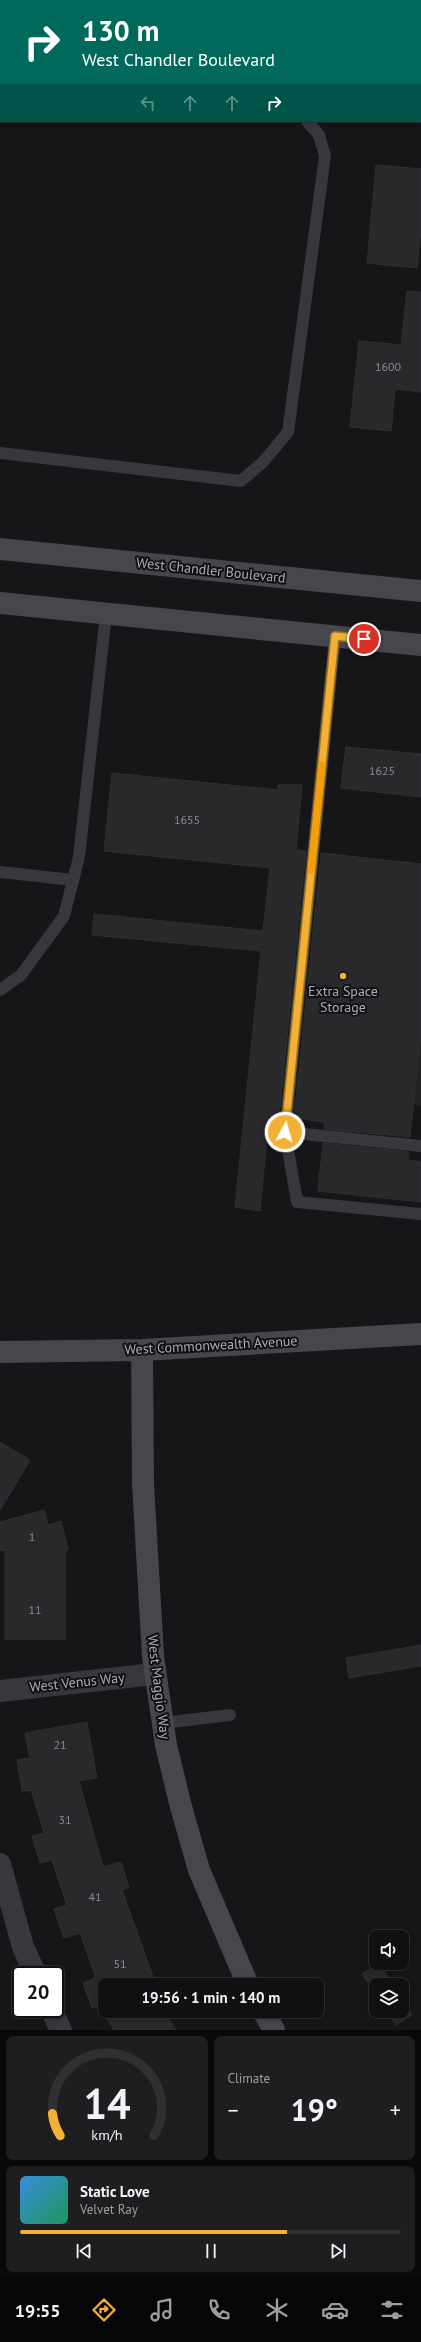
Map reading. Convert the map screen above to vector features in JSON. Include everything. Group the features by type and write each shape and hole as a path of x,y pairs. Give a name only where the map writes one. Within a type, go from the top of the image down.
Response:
{"street":[{"name":"West Chandler Boulevard","path":"0,549 421,591"},
{"path":"0,603 421,645"},
{"name":"West Commonwealth Avenue","path":"0,1352 142,1350 421,1334"},
{"name":"West Maggio Way","path":"142,1350 144,1484 154,1674 180,1803 199,1870 245,1978"},
{"name":"West Venus Way","path":"0,1691 154,1674"},
{"path":"0,1864 24,1947 32,1966"},
{"path":"55,2018 61,2030"},
{"path":"267,2018 274,2030"}],"lane":[{"path":"0,453 241,480 263,462 288,432 325,156 318,135 307,122"},
{"path":"0,990 21,975 64,916 79,857 106,614"},
{"path":"335,636 285,1132 297,1202 421,1214"},
{"path":"0,872 73,880"},
{"path":"285,1132 421,1146"},
{"path":"163,1723 230,1715"}],"shaded area":[{"path":"421,1032 421,1106 414,1104"}],"building":[{"path":"376,165 421,169 421,230 417,268 367,263"},
{"path":"407,291 421,292 421,392 395,389 391,431 350,427 359,341 401,345"},
{"path":"346,747 421,754 421,797 341,788"},
{"path":"112,773 278,790 278,785 302,785 296,850 306,851 279,1117 269,1116 260,1211 235,1207 261,951 92,935 94,914 263,931 270,868 104,851"},
{"path":"321,853 421,864 421,1032 410,1137 324,1129 325,1122 294,1118"},
{"path":"323,1143 408,1152 408,1160 421,1162 421,1202 318,1191"},
{"path":"0,1442 30,1460 0,1510"},
{"path":"44,1510 48,1525 61,1521 68,1550 65,1551 65,1639 5,1639 5,1550 0,1551 0,1522"},
{"path":"421,1645 421,1666 349,1678 346,1658"},
{"path":"87,1722 97,1778 79,1781 103,1867 121,1862 129,1887 122,1890 153,1978 98,1978 98,2005 92,2008 83,1983 96,1978 80,1933 64,1938 54,1909 67,1905 52,1860 40,1863 32,1836 44,1833 31,1790 22,1791 17,1760 30,1758 25,1733"},
{"path":"369,1969 383,1970 389,1978 369,1978 369,1984 362,1974"},
{"path":"409,2010 412,2015 409,2017"},
{"path":"107,2018 168,2018 176,2030 114,2030"},
{"path":"391,2018 407,2018 396,2025"}],"slow traffic":[{"path":"311,870 322,765"}],"place":[{"name":"Extra Space Storage","path":"343,976"}],"route":[{"path":"285,1132 335,636 364,639"}]}
